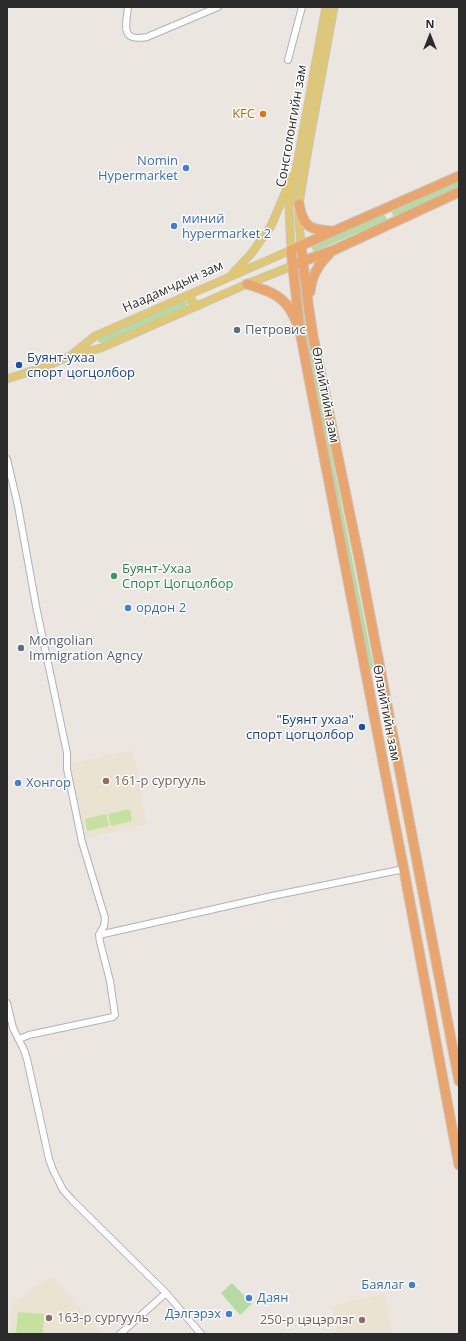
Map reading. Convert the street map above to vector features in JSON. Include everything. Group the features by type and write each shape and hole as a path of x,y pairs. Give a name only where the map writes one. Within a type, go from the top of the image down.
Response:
{"highway":[{"path":"291,250 459,176"},
{"path":"292,266 334,250 459,192"},
{"path":"299,204 301,217 305,223 319,230 335,231"},
{"path":"384,209 391,223"},
{"name":"Өлзийтийн зам","path":"301,246 308,303 360,563 459,1081"},
{"name":"Өлзийтийн зам","path":"291,250 300,328 423,969 459,1165"},
{"path":"308,303 311,280 315,271 321,262 334,250"},
{"path":"247,284 269,291 279,297 287,304 300,328"},
{"path":"423,969 438,966"}],"main road":[{"name":"Сонсголонгийн зам","path":"291,250 289,208 326,7"},
{"name":"Сонсголонгийн зам","path":"301,246 299,204 334,7"},
{"path":"230,276 251,254 271,226 297,164"},
{"name":"Наадамчдын зам","path":"70,356 95,336 291,250"},
{"name":"Наадамчдын зам","path":"7,379 44,367 70,356 101,348 247,284 292,266"},
{"path":"191,294 191,301 198,306"},
{"path":"183,297 188,302 189,310"}],"street":[{"path":"128,7 126,31 132,38 137,38 147,37 218,7"},
{"path":"288,60 302,7"},
{"path":"7,459 18,506 36,606 67,753 67,769 82,842 105,918 104,926 99,935 110,981 115,1015 113,1017 29,1035 19,1039"},
{"path":"99,935 272,896 404,869"},
{"path":"7,1003 13,1028 27,1059 49,1159 57,1180 72,1200 166,1293 201,1334"},
{"path":"120,1334 166,1293"}],"shaded area":[{"name":"161-р сургууль","path":"132,750 143,797 141,798 147,824 86,838 70,764"},
{"name":"163-р сургууль","path":"51,1276 101,1332 101,1334 10,1334 12,1304"},
{"name":"250-р цэцэрлэг","path":"384,1294 393,1334 338,1334 332,1306"}],"green space":[{"path":"459,181 459,188 394,217 391,212"},
{"path":"384,214 387,220 314,252 311,247"},
{"path":"300,295 374,669 368,670 301,312"},
{"path":"185,301 187,306 103,343 98,342 100,337"},
{"path":"130,809 132,821 111,826 108,814"},
{"path":"106,814 109,826 87,831 85,819"},
{"path":"232,1283 252,1304 240,1315 221,1293"},
{"path":"18,1312 44,1314 43,1334 16,1334"}],"place":[{"name":"KFC","path":"263,114"},
{"name":"Nomin Hypermarket","path":"186,168"},
{"name":"миний hypermarket 2","path":"174,226"},
{"name":"Петровис","path":"237,330"},
{"name":"Буянт-ухаа спорт цогцолбор","path":"19,365"},
{"name":"Буянт-Ухаа Спорт Цогцолбор","path":"114,576"},
{"name":"ордон 2","path":"128,608"},
{"name":"Mongolian Immigration Agncy","path":"21,648"},
{"name":"\"Буянт ухаа\" спорт цогцолбор","path":"362,727"},
{"name":"161-р сургууль","path":"106,781"},
{"name":"Хонгор","path":"18,783"},
{"name":"Баялаг","path":"412,1285"},
{"name":"Даян","path":"249,1298"},
{"name":"Дэлгэрэх","path":"229,1314"},
{"name":"163-р сургууль","path":"49,1318"},
{"name":"250-р цэцэрлэг","path":"362,1320"}]}
